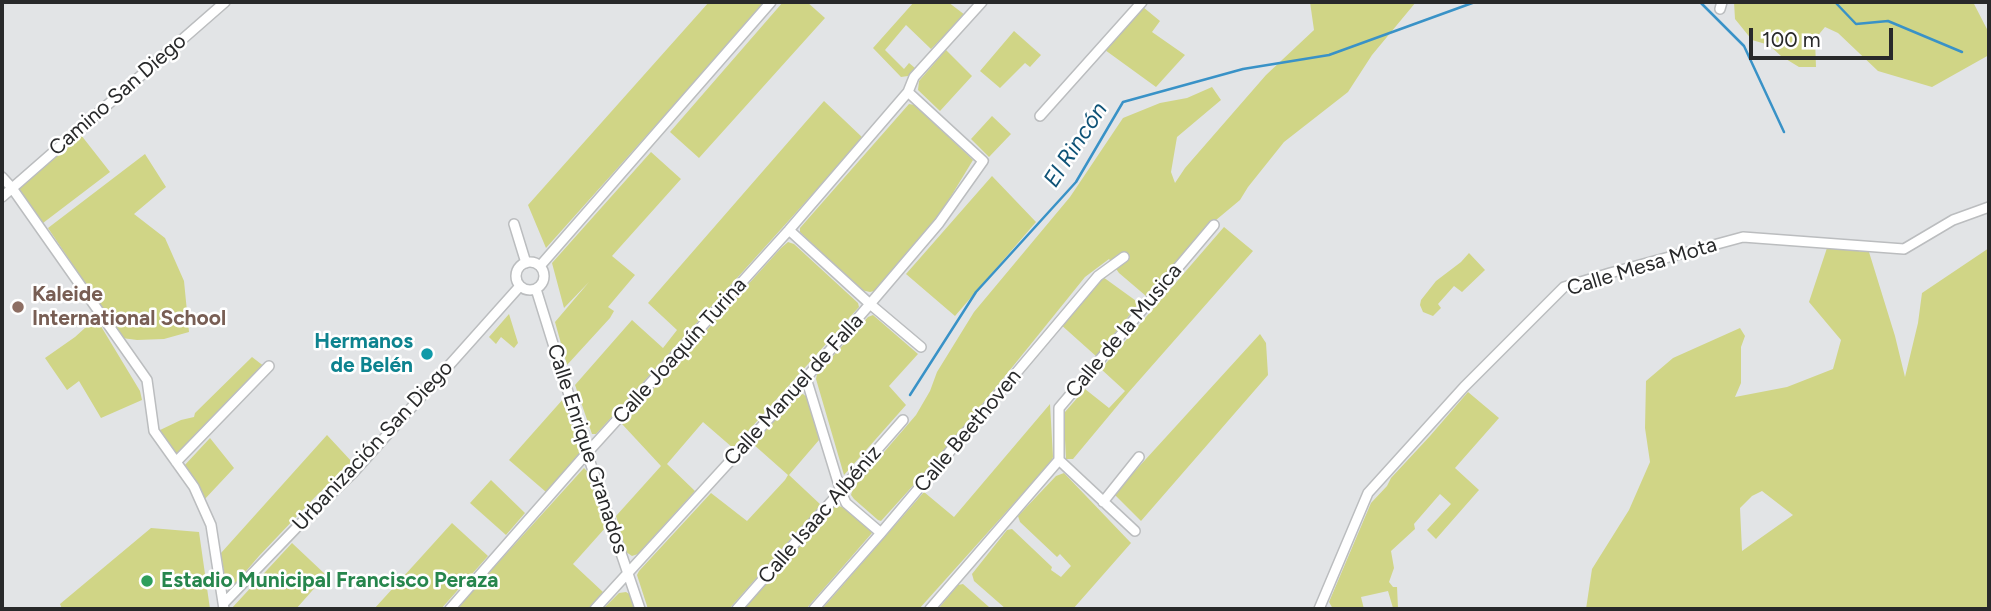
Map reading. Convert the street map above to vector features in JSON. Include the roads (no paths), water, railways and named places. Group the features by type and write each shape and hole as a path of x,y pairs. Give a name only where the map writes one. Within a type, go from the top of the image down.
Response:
{"street":[{"name":"Camino San Diego","path":"2,197 225,2"},
{"path":"540,266 771,2"},
{"name":"Calle Joaquín Turina","path":"450,609 789,230 908,92 914,77 982,2"},
{"path":"1041,116 1142,2"},
{"name":"Calle Manuel de Falla","path":"595,609 806,378 939,223 983,162 908,92"},
{"path":"2,177 147,380 154,431 194,487 211,525 224,606"},
{"name":"Calle Mesa Mota","path":"1319,609 1368,493 1464,387 1564,287 1743,237 1904,248 1953,220 1989,207"},
{"path":"514,224 526,263"},
{"name":"Calle de la Musica","path":"1059,460 1059,408 1214,225"},
{"path":"789,230 921,347"},
{"name":"Calle Beethoven","path":"814,609 1098,276 1124,257"},
{"path":"536,263 540,266 544,279 540,287 527,290 520,286 516,277 522,265 536,263"},
{"name":"Urbanización San Diego","path":"224,606 299,525 353,473 520,286"},
{"name":"Calle Enrique Granados","path":"536,289 587,453 640,609"},
{"path":"176,462 269,366"},
{"path":"806,378 846,503 881,533"},
{"name":"Calle Isaac Albéniz","path":"737,609 903,420"},
{"path":"1103,502 1139,457"},
{"path":"930,609 1059,460 1135,531"}],"waterway":[{"name":"El Rincón","path":"910,395 976,292 1076,182 1123,102 1243,69 1329,55 1475,2"},
{"path":"1700,2 1744,46 1784,132"},
{"name":"El Rincón","path":"1835,2 1856,24 1888,21 1962,52"}],"place":[{"name":"Kaleide International School","path":"18,307"},
{"name":"Hermanos de Belén","path":"427,354"},
{"name":"Estadio Municipal Francisco Peraza","path":"147,581"}]}
